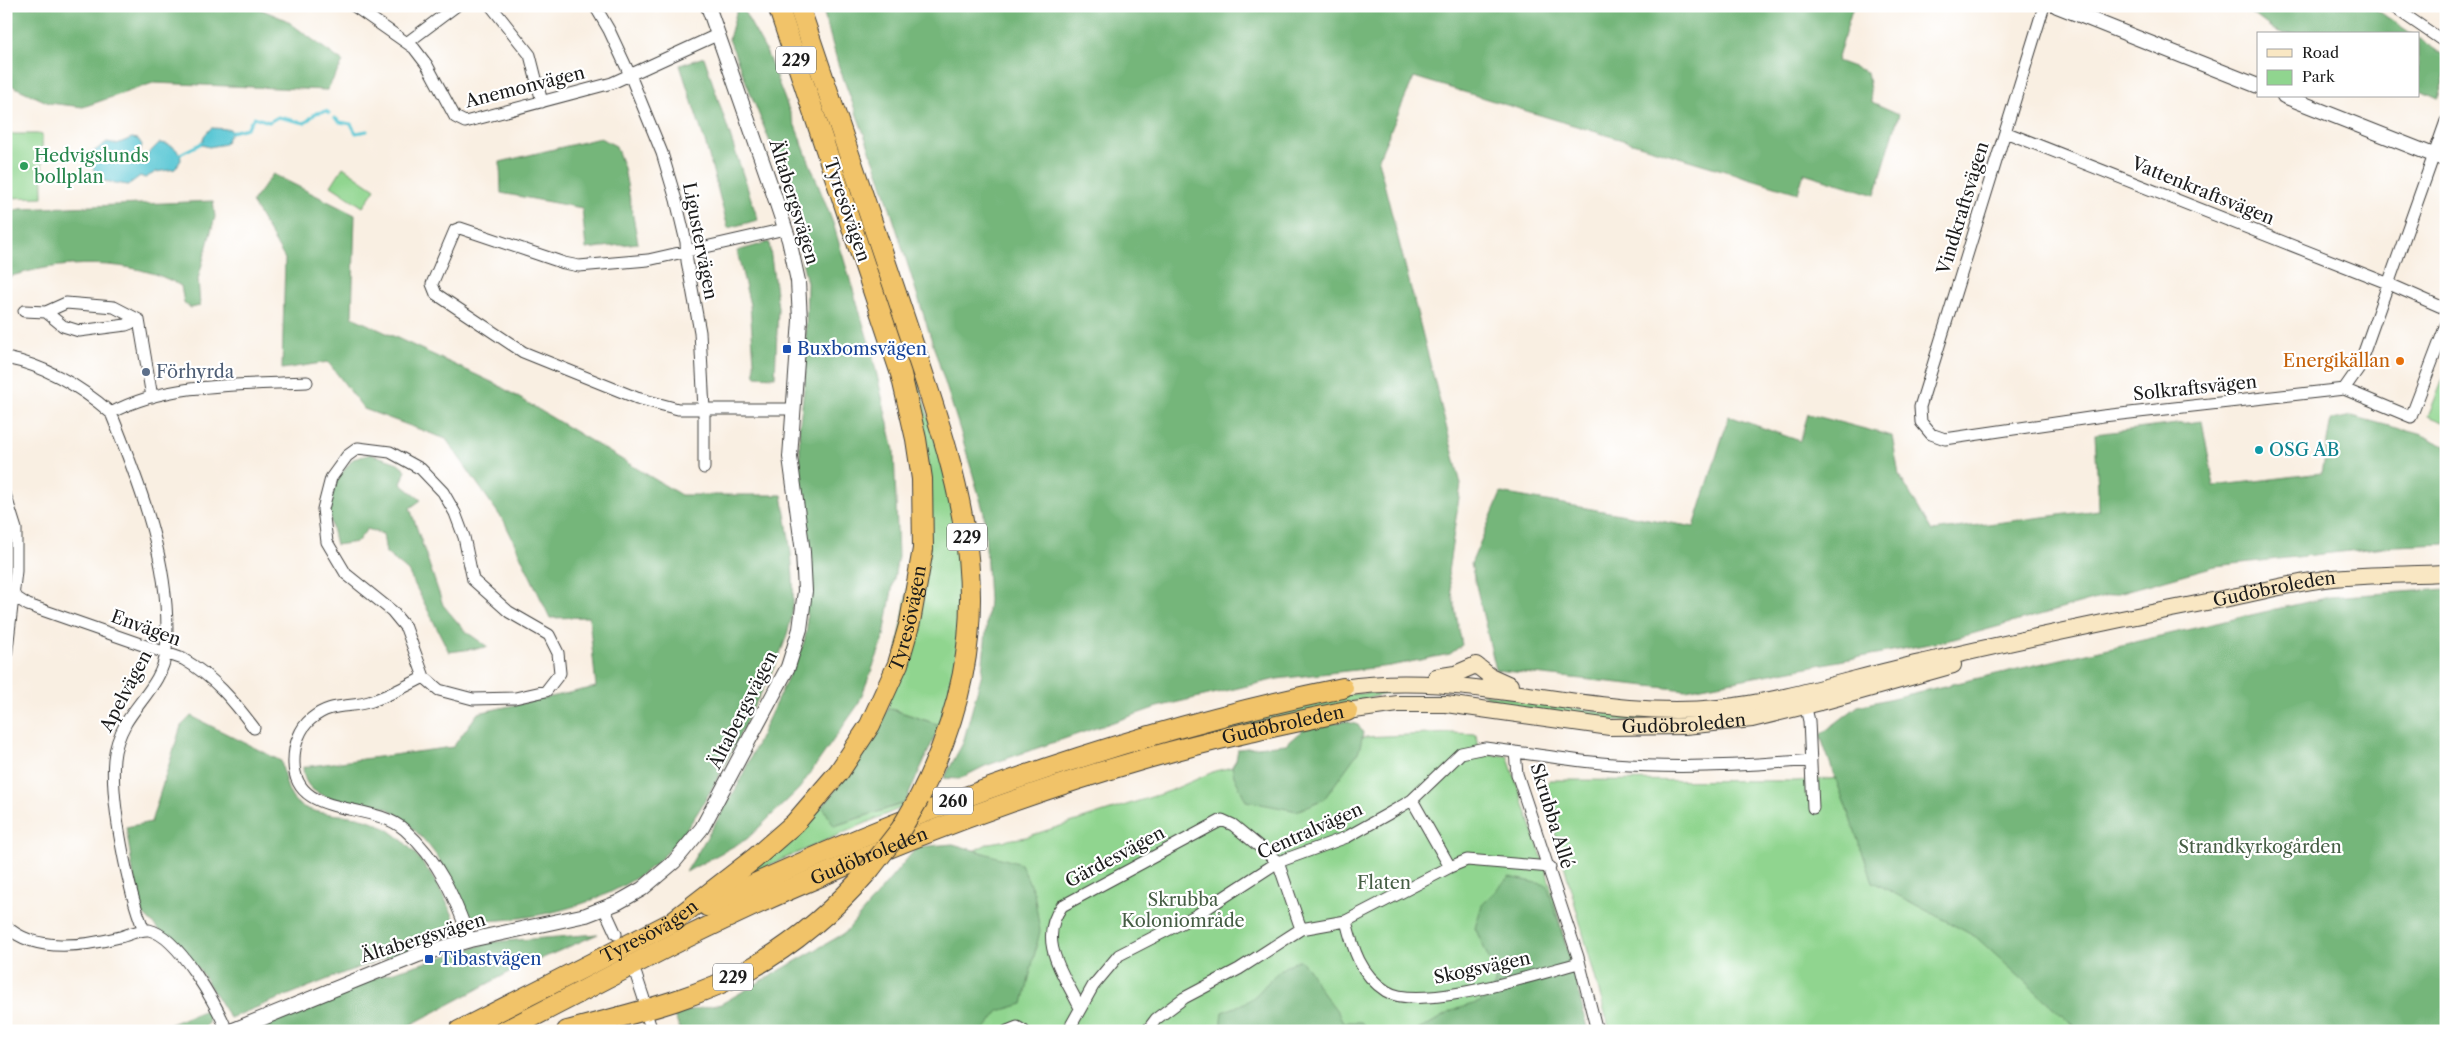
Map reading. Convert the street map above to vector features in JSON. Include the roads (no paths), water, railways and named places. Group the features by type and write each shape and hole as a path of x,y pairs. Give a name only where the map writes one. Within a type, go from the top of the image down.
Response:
{"highway":[{"name":"Tyresövägen","path":"459,1031 671,923 755,858 795,823 839,772 870,725 898,664 910,622 922,557 924,519 922,479 908,398 778,6"},
{"name":"Tyresövägen","path":"567,1031 664,1004 704,990 749,969 798,937 825,916 870,870 900,829 919,798 944,744 962,681 970,634 971,592 967,533 945,440 801,11"},
{"name":"Gudöbroleden","path":"671,923 852,841 1015,779 1192,724 1343,688"},
{"name":"Gudöbroleden","path":"505,1031 685,939 800,884 982,811 1148,758 1254,730 1347,711"}],"main road":[{"name":"Gudöbroleden","path":"1347,711 1412,703 1472,706 1562,722 1610,727 1685,726 1743,720 1804,700 2104,621 2333,578 2446,574"},
{"path":"1386,682 1455,674 1476,665"},
{"path":"1412,703 1461,697 1470,692 1474,686 1476,665"},
{"path":"1476,665 1497,680 1536,695"},
{"name":"Gudöbroleden","path":"1343,688 1386,682 1474,686 1634,708 1687,710 1804,700"}],"street":[{"name":"Anemonvägen","path":"354,6 408,42 427,65 457,120 470,121 587,91 630,75 719,34"},
{"path":"408,42 456,6"},
{"path":"491,6 530,55 542,102"},
{"name":"Ligustervägen","path":"595,6 609,30 630,75 669,173 687,252 700,332 704,410 704,468"},
{"name":"Ältabergsvägen","path":"229,1031 400,962 470,940 561,921 604,908 642,888 674,862 690,845 717,803 788,667 800,629 805,591 803,552 790,457 800,303 794,262 785,229 708,6"},
{"name":"Vindkraftsvägen","path":"1921,422 1920,407 2044,6"},
{"path":"2057,6 2257,86"},
{"path":"2392,6 2446,43"},
{"path":"2289,98 2440,158"},
{"path":"2446,121 2440,158 2387,283 2358,369 2344,389 2411,417 2446,325"},
{"name":"Vattenkraftsvägen","path":"2005,132 2387,283 2446,309"},
{"path":"785,229 687,252 631,262 572,266 460,228 455,230 432,284 436,294 523,352 637,398 678,409 792,409"},
{"path":"24,312 46,312 66,304 114,307 139,320"},
{"path":"46,312 63,326 79,331 126,325 139,320"},
{"path":"139,320 152,398"},
{"path":"6,358 21,361 70,381 111,413 129,403 225,385 307,382"},
{"name":"Solkraftsvägen","path":"1921,422 1931,434 1945,439 2103,416 2344,389"},
{"name":"Apelvägen","path":"111,413 149,519 162,572 166,614 166,653 158,675 126,724 114,757 116,805 127,869 135,906 144,930"},
{"path":"358,448 390,452 421,469 443,492 455,513 464,537 473,580 510,612 549,636 558,653 560,673 546,691 515,698 473,698 438,690 424,676 406,628 392,611 346,574 335,558 328,542 324,509 330,478 347,456 358,448"},
{"path":"6,497 16,529 6,658"},
{"name":"Envägen","path":"10,593 28,605 183,659 205,672 222,688 254,728"},
{"path":"424,676 395,692 370,702 340,704 327,709 310,720 298,738 294,751 293,772 301,788 314,798 333,806 382,816 404,829 418,842 443,875 456,899 470,940"},
{"path":"1804,700 1811,760 1813,808"},
{"name":"Centralvägen","path":"1068,1031 1093,986 1119,955 1195,916 1278,862 1346,837 1412,800 1461,754 1485,748 1515,752"},
{"name":"Skrubba Allé","path":"1597,1031 1579,963 1550,868 1517,774 1515,752 1612,764 1649,765 1755,765 1811,760"},
{"path":"1412,800 1450,867"},
{"name":"Gärdesvägen","path":"1080,1008 1050,946 1052,923 1062,906 1222,820 1233,826 1278,862"},
{"path":"1147,1031 1156,1019 1184,998 1239,969 1301,929 1346,921 1467,860 1550,868"},
{"path":"1278,862 1301,929"},
{"path":"604,908 616,934"},
{"name":"Skogsvägen","path":"1346,921 1355,957 1369,978 1388,992 1405,997 1430,997 1466,992 1579,963"},
{"path":"6,926 14,934 39,943 68,944 119,938 144,930 152,931 181,955 203,983 229,1031"},
{"path":"636,975 645,1002"},
{"path":"648,1019 652,1031"},
{"path":"1007,1031 1017,1027 1024,1031"}],"water":[{"path":"211,128 230,129 231,132 225,144 209,147 202,145 204,136"},
{"path":"132,138 138,139 142,145 139,154 141,156 148,154 159,143 163,143 177,150 181,160 175,169 156,172 145,178 140,176 128,185 98,180 92,165 93,152 107,142 117,144"}],"waterway":[{"path":"231,132 247,128 254,117 269,122 278,117 305,123 316,113 326,111 329,113"},
{"path":"335,118 340,122 351,124 356,133 367,131"},
{"path":"180,154 202,143"}],"place":[{"name":"Hedvigslunds bollplan","path":"24,166"},
{"name":"Buxbomsvägen","path":"787,349"},
{"name":"Energikällan","path":"2400,361"},
{"name":"Förhyrda","path":"146,372"},
{"name":"OSG AB","path":"2259,450"},
{"name":"Tibastvägen","path":"429,959"}],"park label":[{"name":"Strandkyrkogården","path":"2260,847"},
{"name":"Flaten","path":"1384,883"},
{"name":"Skrubba Koloniområde","path":"1183,910"}]}
